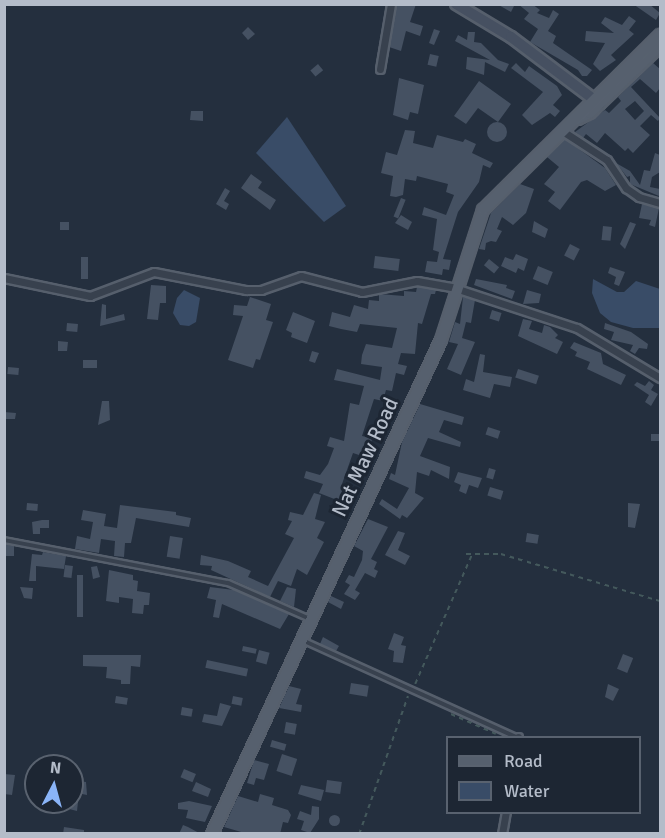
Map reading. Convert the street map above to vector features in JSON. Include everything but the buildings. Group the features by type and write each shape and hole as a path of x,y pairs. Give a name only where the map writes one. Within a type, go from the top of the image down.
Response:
{"main road":[{"path":"456,4 510,37 597,101"},
{"name":"Nat Maw Road","path":"597,101 660,35"},
{"name":"Nat Maw Road","path":"212,834 441,340 455,288 483,210 577,119 660,45"}],"street":[{"path":"380,69 391,4"},
{"path":"564,132 607,160 627,188 639,197 660,202"},
{"path":"4,278 90,296 154,272 246,290 261,290 301,276 362,292 417,281 455,288 577,328 660,378"},
{"path":"502,834 506,814"}],"lane":[{"path":"4,540 228,583 311,620"},
{"path":"302,639 410,692 513,736"}],"path":[{"path":"466,554 501,554 660,601"},
{"path":"359,834 410,692 472,554"}],"water":[{"path":"287,117 346,206 324,222 256,153"},
{"path":"593,279 617,292 624,292 636,281 660,289 660,328 633,328 611,322 600,313 592,293"},
{"path":"184,290 200,298 196,322 189,326 180,325 173,313 177,298"}]}
